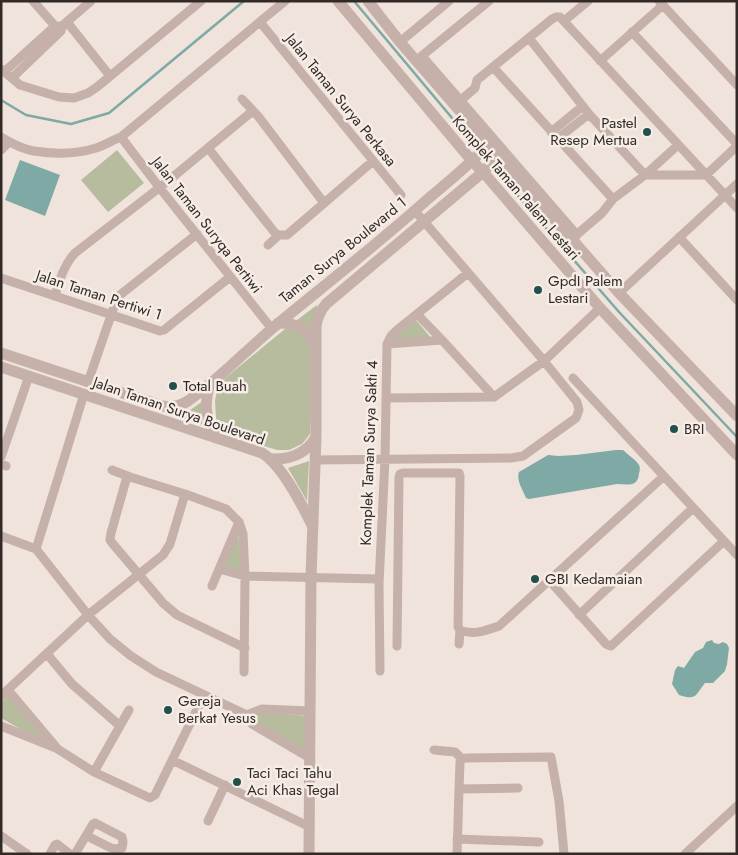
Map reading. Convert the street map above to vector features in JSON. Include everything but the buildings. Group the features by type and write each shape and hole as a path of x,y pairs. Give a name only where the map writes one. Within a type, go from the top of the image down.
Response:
{"street":[{"path":"33,1 61,25 110,76"},
{"path":"91,1 3,71 20,85 59,97 74,98 88,93 97,87 201,1"},
{"path":"1,150 5,139 33,151 78,152 96,148 121,136 285,1"},
{"name":"Komplek Taman Palem Lestari","path":"338,1 485,170 600,308 737,455"},
{"name":"Komplek Taman Palem Lestari","path":"368,1 400,42 419,58 498,158 575,237 620,293 737,416"},
{"path":"400,42 448,1"},
{"path":"489,1 419,58 461,100 488,143 575,237 609,206 612,199 645,176 678,145"},
{"path":"564,21 588,1"},
{"path":"600,61 661,3 737,85"},
{"path":"461,100 475,88 477,80 492,67 552,19 560,18 737,208"},
{"name":"Jalan Taman Surya Perkasa","path":"260,22 401,195"},
{"path":"12,78 61,31 61,25"},
{"path":"529,38 583,106 645,176 706,175 737,145 632,32"},
{"path":"492,67 612,199"},
{"path":"242,99 258,116 324,203"},
{"path":"554,136 583,106"},
{"path":"55,295 68,260 249,114 254,112"},
{"path":"554,136 590,114"},
{"name":"Jalan Taman Suryqa Pertiwi","path":"121,136 230,277 275,326"},
{"name":"Taman Surya Boulevard 1","path":"210,383 275,326 415,211 474,159 488,143"},
{"path":"208,148 279,235 286,235 373,161"},
{"name":"Taman Surya Boulevard 1","path":"316,437 316,327 319,313 326,304 425,222 498,158"},
{"path":"620,293 737,184"},
{"path":"315,460 511,458 523,456 576,418 579,410 578,402 415,211"},
{"path":"88,382 116,301 120,295 196,234"},
{"path":"268,245 279,235"},
{"path":"679,237 737,300"},
{"name":"Komplek Taman Surya Sakti 4","path":"380,671 380,579 385,459 386,344 391,336 468,272"},
{"name":"Jalan Taman Pertiwi 1","path":"1,278 160,331 164,330 230,277"},
{"path":"386,398 494,397 544,360 600,308"},
{"path":"417,314 494,397"},
{"path":"275,326 293,324 302,328 310,336 316,348"},
{"path":"386,344 442,340"},
{"name":"Jalan Taman Surya Boulevard","path":"1,353 167,407 187,402 210,383"},
{"name":"Jalan Taman Surya Boulevard","path":"1,366 257,451 270,459 296,494 313,527"},
{"path":"1,457 5,434 28,376"},
{"path":"573,378 737,555"},
{"path":"210,383 206,398 206,408 208,419 216,438"},
{"path":"36,548 84,394"},
{"path":"270,459 298,455 306,450 316,437"},
{"name":"Jalan Taman Surya Boulevard","path":"309,854 311,577 316,437"},
{"path":"112,470 226,508 239,522 244,534 244,672"},
{"path":"397,646 399,477 403,473 459,473 460,476 459,644"},
{"path":"460,630 464,632 484,632 499,626 664,476"},
{"path":"130,477 126,480 110,540 163,603 177,615 245,648"},
{"path":"56,748 4,693 88,615 163,555 167,549 185,494"},
{"path":"579,615 693,508"},
{"path":"212,586 239,522"},
{"path":"1,536 36,548 88,615 110,640 131,656 156,672 247,715 252,724 310,758"},
{"path":"549,580 609,646 724,541"},
{"path":"219,569 245,576 380,579"},
{"path":"47,654 72,684 120,726"},
{"path":"1,726 56,748 94,772 150,798 155,795 204,695"},
{"path":"247,715 262,709 310,711"},
{"path":"94,772 129,710"},
{"path":"434,750 455,752 462,758 551,757 559,801 564,854"},
{"path":"457,854 460,762 462,758"},
{"path":"172,760 310,827"},
{"path":"208,821 225,785"},
{"path":"459,789 518,788"},
{"path":"685,854 737,806"},
{"path":"1,836 27,854"},
{"path":"75,854 86,836"},
{"path":"457,839 539,842"},
{"path":"50,854 57,844 70,854"}],"green space":[{"path":"117,150 144,183 108,212 81,180"},
{"path":"317,305 310,434 302,444 289,450 277,450 220,432 216,418 215,401 218,384"},
{"path":"416,320 432,339 393,341 396,335"},
{"path":"203,401 201,415 203,425 170,414 186,413"},
{"path":"309,461 307,501 288,468"},
{"path":"238,532 242,575 223,568"},
{"path":"9,695 73,759 1,718 1,702"},
{"path":"233,710 308,716 308,756"}],"water":[{"path":"20,160 60,175 45,216 5,200"},
{"path":"623,450 639,465 638,478 634,483 617,484 529,499 526,498 518,479 519,472 548,455 576,455"},
{"path":"712,640 714,643 719,644 723,642 729,648 725,671 713,683 705,683 695,696 679,695 672,684 675,670 678,666 684,668 695,652 703,648 706,642"}],"waterway":[{"path":"1,100 26,115 71,124 109,113 244,1"},
{"path":"354,1 478,149"},
{"path":"493,167 619,312 737,437"}],"place":[{"name":"Pastel Resep Mertua","path":"647,132"},
{"name":"GpdI Palem Lestari","path":"538,290"},
{"name":"Total Buah","path":"173,386"},
{"name":"BRI","path":"674,429"},
{"name":"GBI Kedamaian","path":"535,579"},
{"name":"Gereja Berkat Yesus","path":"168,710"},
{"name":"Taci Taci Tahu Aci Khas Tegal","path":"237,782"}]}
